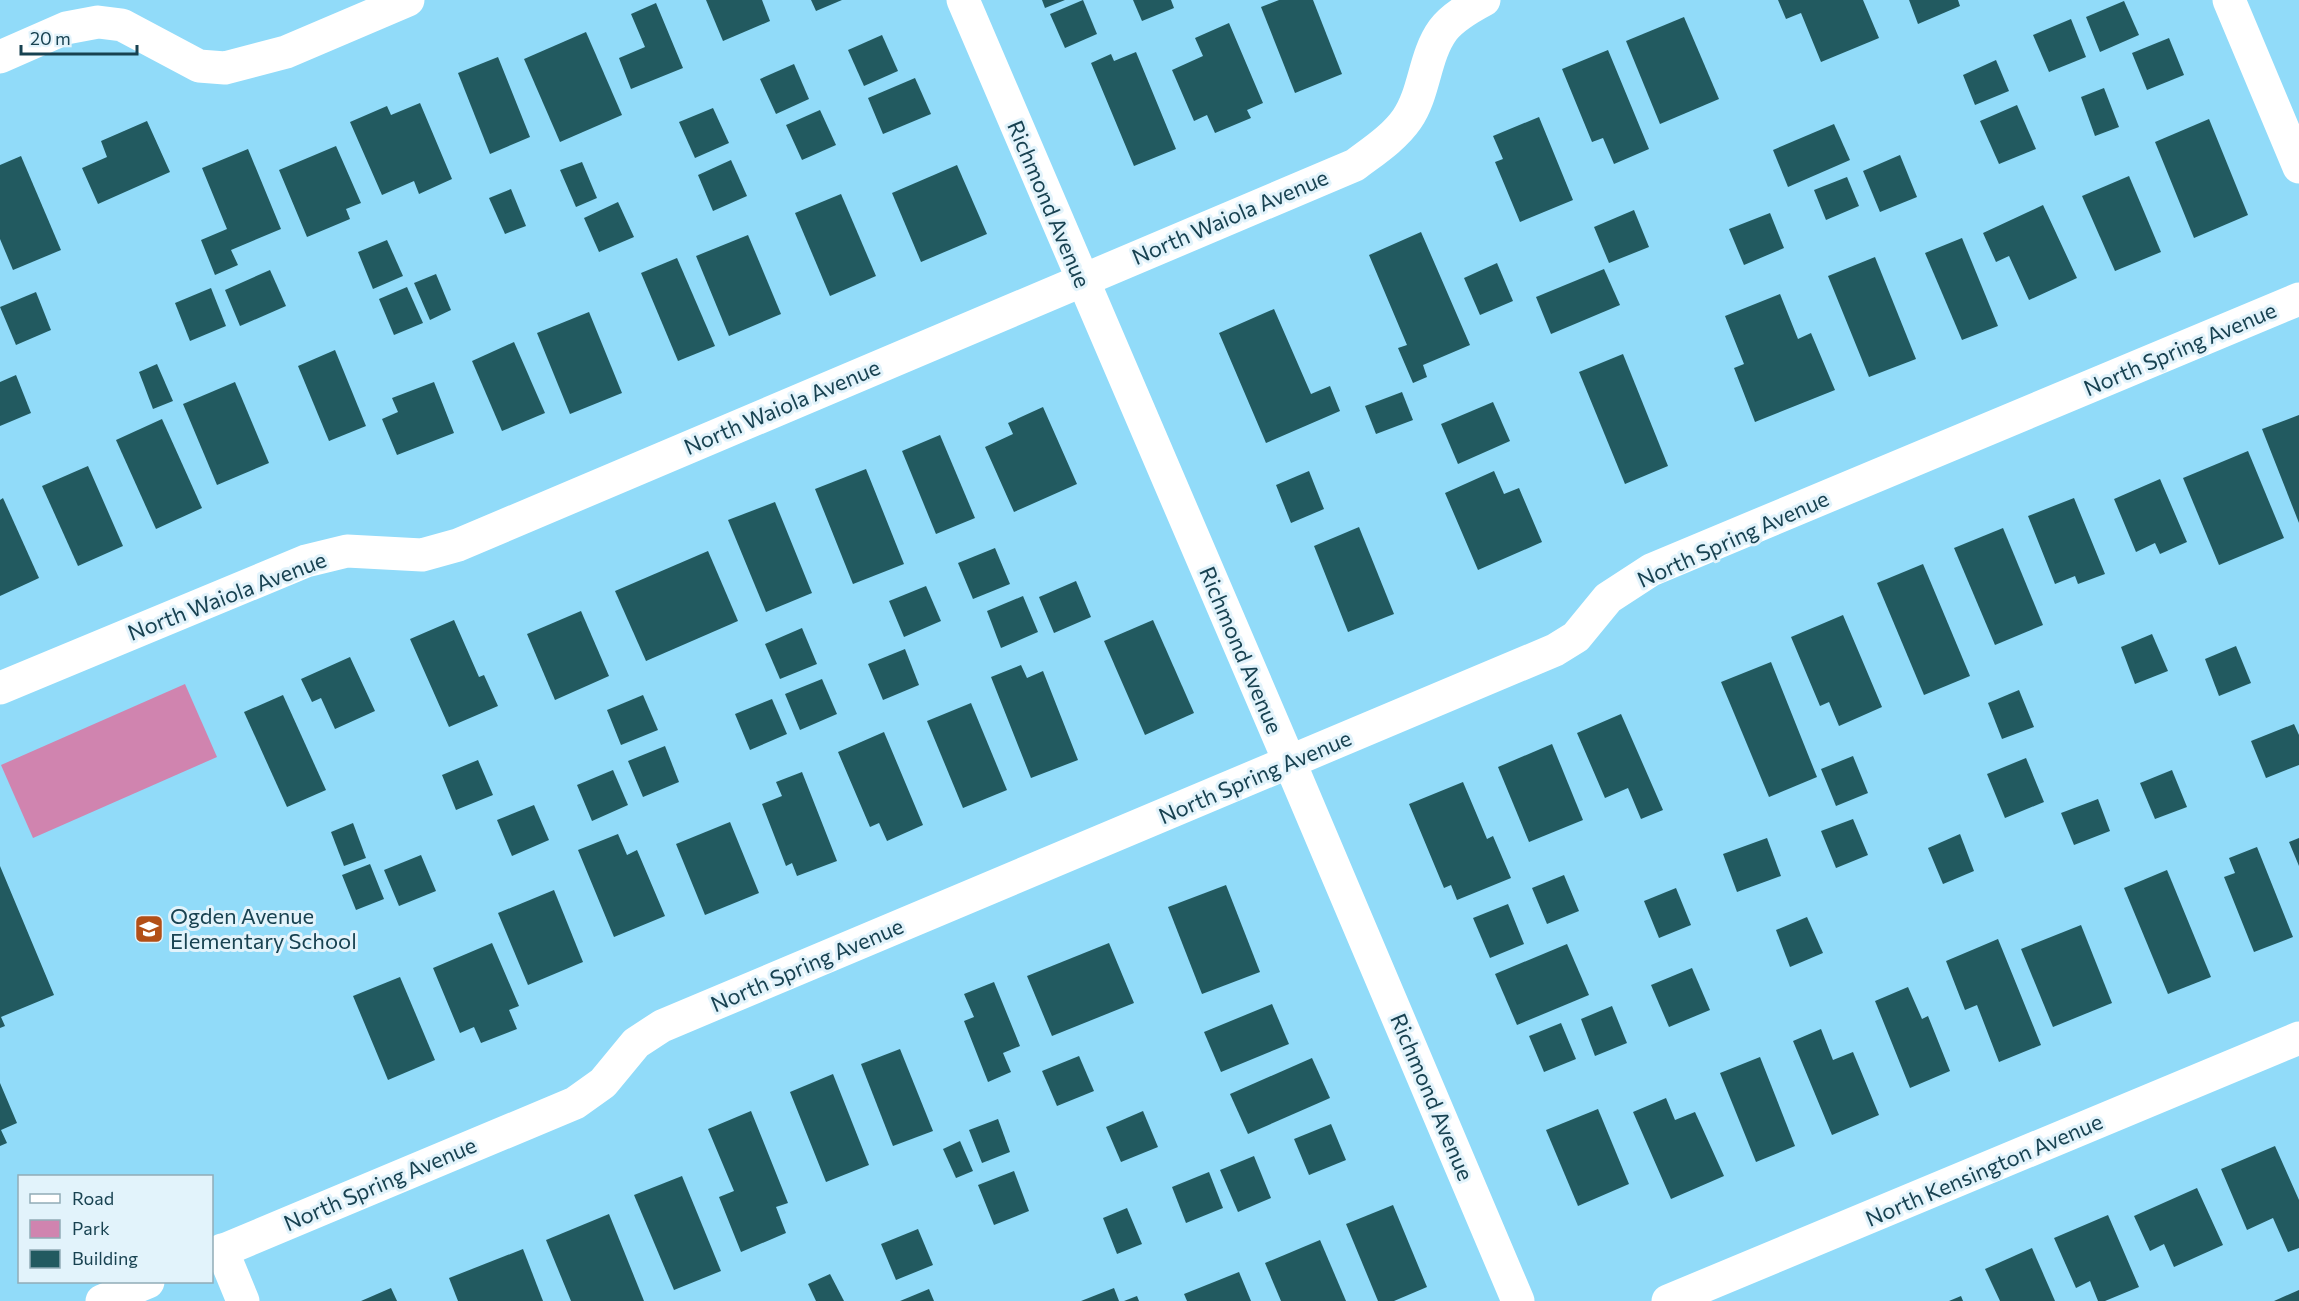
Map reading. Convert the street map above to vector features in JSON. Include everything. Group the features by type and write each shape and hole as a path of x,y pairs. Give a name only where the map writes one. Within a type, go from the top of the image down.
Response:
{"street":[{"path":"0,57 66,28 98,22 122,25 200,66 225,68 286,52 408,0"},
{"name":"Richmond Avenue","path":"963,0 1518,1301"},
{"name":"North Waiola Avenue","path":"0,688 306,561 347,551 423,555 458,545 1355,165 1407,120 1421,90 1432,52 1443,30 1465,10 1484,0"},
{"path":"2229,0 2299,167"},
{"name":"North Spring Avenue","path":"217,1252 575,1103 603,1083 636,1043 662,1026 1555,650 1576,637 1608,598 1651,570 2299,299"},
{"name":"North Kensington Avenue","path":"1668,1301 2299,1038"},
{"path":"217,1252 243,1301"},
{"path":"102,1301 143,1283"}],"green space":[{"path":"185,684 217,757 33,838 1,765"}],"building":[{"path":"706,0 762,0 770,21 723,41"},
{"path":"811,0 842,0 816,11"},
{"path":"1042,0 1065,0 1045,8"},
{"path":"1083,0 1097,34 1065,48 1050,14"},
{"path":"1133,0 1171,0 1174,8 1142,21"},
{"path":"1279,0 1313,0 1342,74 1295,93 1261,7"},
{"path":"1778,0 1863,0 1879,38 1821,62 1801,13 1786,19"},
{"path":"1909,0 1958,0 1960,6 1918,24"},
{"path":"2124,1 2139,35 2100,52 2086,17"},
{"path":"656,3 683,68 631,89 619,58 645,47 631,14"},
{"path":"1684,17 1719,99 1660,124 1626,41"},
{"path":"2071,19 2086,57 2049,72 2033,35"},
{"path":"1229,23 1263,103 1247,110 1251,118 1215,133 1207,115 1194,121 1172,70 1203,56 1195,38"},
{"path":"586,32 622,115 560,142 524,59"},
{"path":"882,35 898,71 864,86 848,50"},
{"path":"2169,38 2184,75 2147,90 2132,53"},
{"path":"1608,50 1649,149 1614,164 1603,138 1592,142 1562,69"},
{"path":"1136,52 1176,149 1134,166 1091,63 1111,54 1114,61"},
{"path":"498,57 530,137 490,154 458,73"},
{"path":"1996,60 2009,91 1975,105 1963,75"},
{"path":"794,64 809,99 776,114 760,79"},
{"path":"915,78 931,114 883,134 868,98"},
{"path":"2104,88 2119,127 2095,136 2081,97"},
{"path":"420,103 452,179 419,194 414,181 382,195 350,122 387,106 391,115"},
{"path":"2017,105 2036,149 1999,164 1980,121"},
{"path":"713,108 729,143 695,158 679,122"},
{"path":"820,110 836,145 802,160 786,125"},
{"path":"1539,117 1573,200 1520,222 1495,162 1503,159 1493,136"},
{"path":"2209,119 2248,215 2194,238 2155,142"},
{"path":"147,121 170,172 98,204 82,168 107,157 101,141"},
{"path":"1834,124 1850,160 1788,187 1773,150"},
{"path":"336,146 361,203 346,209 350,219 307,237 279,170"},
{"path":"248,149 281,229 231,250 238,265 215,275 201,240 227,229 202,168"},
{"path":"1900,155 1917,197 1880,212 1863,171"},
{"path":"21,156 61,250 13,270 0,239 0,165"},
{"path":"731,160 747,196 713,211 698,175"},
{"path":"582,162 597,198 576,207 560,170"},
{"path":"957,165 987,234 921,262 892,193"},
{"path":"2129,176 2161,252 2115,271 2082,196"},
{"path":"1847,177 1859,206 1826,220 1814,190"},
{"path":"511,189 526,226 505,234 489,198"},
{"path":"841,194 876,276 830,296 795,213"},
{"path":"618,202 634,237 599,252 584,218"},
{"path":"2043,205 2077,278 2029,300 2009,256 1996,262 1983,233"},
{"path":"1634,210 1649,247 1609,263 1594,227"},
{"path":"1770,213 1784,248 1744,265 1729,229"},
{"path":"1421,232 1470,345 1423,365 1427,377 1413,383 1398,348 1407,345 1369,255"},
{"path":"748,235 781,314 729,336 696,256"},
{"path":"1962,238 1998,326 1962,340 1925,253"},
{"path":"387,240 403,276 373,289 358,252"},
{"path":"1875,257 1916,359 1869,377 1828,276"},
{"path":"677,258 715,346 678,361 641,273"},
{"path":"1497,263 1513,301 1480,315 1464,278"},
{"path":"1604,269 1620,305 1551,334 1536,297"},
{"path":"270,270 286,306 240,326 225,290"},
{"path":"436,274 451,310 430,320 414,283"},
{"path":"407,287 423,323 394,335 379,299"},
{"path":"211,288 226,326 190,341 175,303"},
{"path":"36,292 51,330 16,345 0,307"},
{"path":"1780,294 1798,339 1811,333 1835,390 1755,422 1734,368 1744,364 1725,316"},
{"path":"1274,309 1311,394 1330,386 1340,411 1266,443 1219,333"},
{"path":"589,312 622,393 570,414 537,333"},
{"path":"514,342 545,413 502,431 472,361"},
{"path":"335,350 366,426 329,441 298,366"},
{"path":"1623,354 1668,466 1625,484 1579,372"},
{"path":"157,364 173,401 153,409 139,372"},
{"path":"16,375 31,413 0,426 0,382"},
{"path":"235,382 269,463 217,485 183,404"},
{"path":"434,382 454,433 397,455 382,419 398,412 392,398"},
{"path":"1402,392 1413,420 1376,434 1365,406"},
{"path":"1493,402 1510,441 1458,464 1441,424"},
{"path":"1043,407 1077,484 1014,512 985,447 1013,434 1008,423"},
{"path":"2299,415 2299,523 2262,429"},
{"path":"162,419 202,508 156,529 116,440"},
{"path":"940,435 975,518 936,534 902,451"},
{"path":"2248,451 2284,538 2219,565 2183,478"},
{"path":"88,466 123,546 78,566 42,486"},
{"path":"866,469 904,564 853,584 815,489"},
{"path":"1309,471 1324,509 1291,523 1276,485"},
{"path":"1494,471 1504,494 1519,488 1542,542 1478,570 1445,493"},
{"path":"2160,479 2187,542 2160,554 2155,543 2136,552 2114,499"},
{"path":"3,498 39,578 0,596 0,500"},
{"path":"2074,498 2105,574 2078,584 2075,576 2055,584 2028,516"},
{"path":"775,502 812,593 766,612 728,520"},
{"path":"1359,527 1394,614 1348,632 1314,546"},
{"path":"2003,528 2043,625 1995,645 1954,548"},
{"path":"995,548 1010,584 973,599 958,563"},
{"path":"708,551 738,621 646,661 615,591"},
{"path":"1923,564 1970,676 1924,695 1877,583"},
{"path":"1076,581 1091,617 1054,633 1039,597"},
{"path":"926,586 941,621 904,637 889,601"},
{"path":"1023,596 1038,632 1001,648 987,611"},
{"path":"581,611 609,676 555,700 527,634"},
{"path":"1843,615 1882,707 1839,726 1829,702 1820,706 1791,637"},
{"path":"454,620 479,677 484,675 498,706 449,727 410,639"},
{"path":"1153,620 1194,713 1145,735 1104,641"},
{"path":"802,628 817,664 780,679 765,644"},
{"path":"2152,634 2168,671 2135,684 2121,647"},
{"path":"2236,646 2251,683 2219,696 2205,659"},
{"path":"905,649 919,685 883,700 868,664"},
{"path":"350,657 375,711 335,729 321,698 312,702 301,679"},
{"path":"1771,662 1817,777 1769,797 1721,682"},
{"path":"1021,665 1027,678 1043,671 1078,760 1031,778 991,677"},
{"path":"822,679 837,714 800,730 785,694"},
{"path":"2019,690 2034,727 2002,739 1988,703"},
{"path":"283,695 326,790 287,807 244,712"},
{"path":"643,695 658,730 621,745 607,710"},
{"path":"772,699 787,734 750,750 735,714"},
{"path":"971,703 1007,790 963,808 927,721"},
{"path":"1621,714 1663,810 1641,819 1628,788 1605,798 1577,733"},
{"path":"2294,724 2299,735 2299,765 2266,778 2251,741"},
{"path":"884,732 923,825 887,841 879,823 870,827 838,752"},
{"path":"1552,744 1583,820 1529,842 1498,767"},
{"path":"665,746 679,782 643,797 628,761"},
{"path":"1853,756 1868,793 1836,806 1821,769"},
{"path":"2026,758 2044,802 2005,818 1987,774"},
{"path":"478,760 493,795 456,810 442,775"},
{"path":"613,770 628,805 592,821 577,785"},
{"path":"2172,770 2187,807 2155,819 2140,783"},
{"path":"802,772 837,861 797,876 792,863 786,866 762,804 782,796 776,782"},
{"path":"1463,782 1487,839 1493,836 1511,878 1457,900 1451,885 1444,888 1409,804"},
{"path":"2098,799 2110,831 2074,845 2061,813"},
{"path":"534,805 549,840 512,856 497,820"},
{"path":"1853,819 1868,855 1836,868 1821,831"},
{"path":"730,822 759,893 705,915 676,844"},
{"path":"353,823 366,858 344,866 331,832"},
{"path":"618,834 627,855 637,850 665,916 614,937 578,850"},
{"path":"1960,834 1974,871 1943,884 1928,848"},
{"path":"1767,838 1781,876 1737,892 1723,854"},
{"path":"2299,838 2299,866 2289,842"},
{"path":"2257,847 2293,937 2254,952 2224,877 2235,873 2229,858"},
{"path":"421,855 436,891 399,906 384,870"},
{"path":"370,864 384,899 356,910 342,875"},
{"path":"0,866 54,995 1,1017 5,1026 0,1028"},
{"path":"2167,870 2211,977 2168,994 2124,888"},
{"path":"1564,875 1579,911 1547,924 1532,888"},
{"path":"1226,885 1260,972 1202,994 1168,907"},
{"path":"1676,888 1691,925 1659,938 1644,901"},
{"path":"554,890 583,962 528,985 498,913"},
{"path":"1508,904 1524,944 1490,958 1473,918"},
{"path":"1807,917 1823,953 1790,967 1776,930"},
{"path":"2081,925 2112,1003 2053,1027 2021,949"},
{"path":"1998,939 2041,1045 1999,1062 1977,1005 1965,1010 1946,961"},
{"path":"492,943 519,1006 509,1010 517,1029 481,1043 474,1027 460,1033 433,968"},
{"path":"1109,943 1134,1003 1052,1036 1027,976"},
{"path":"1567,944 1589,995 1517,1025 1495,974"},
{"path":"1692,968 1710,1010 1669,1027 1651,985"},
{"path":"400,977 435,1060 388,1080 353,996"},
{"path":"994,982 1020,1046 1003,1053 1011,1072 988,1082 964,1021 974,1017 964,994"},
{"path":"1908,987 1922,1019 1928,1016 1950,1071 1910,1088 1875,1001"},
{"path":"1272,1004 1289,1044 1221,1072 1204,1032"},
{"path":"1612,1006 1627,1043 1595,1056 1581,1019"},
{"path":"1561,1023 1576,1059 1544,1072 1529,1036"},
{"path":"1821,1029 1833,1060 1853,1052 1879,1115 1832,1135 1793,1041"},
{"path":"900,1049 933,1131 893,1146 861,1064"},
{"path":"1079,1056 1094,1091 1057,1106 1042,1071"},
{"path":"1760,1057 1795,1146 1756,1162 1720,1073"},
{"path":"1312,1058 1330,1098 1248,1134 1230,1094"},
{"path":"833,1074 869,1165 826,1182 790,1092"},
{"path":"0,1083 17,1123 1,1130 7,1143 0,1146"},
{"path":"1666,1098 1675,1120 1695,1112 1724,1176 1671,1199 1633,1112"},
{"path":"1598,1109 1629,1184 1578,1206 1546,1130"},
{"path":"751,1111 788,1203 776,1207 786,1233 741,1252 719,1197 734,1191 708,1129"},
{"path":"1143,1111 1158,1147 1121,1162 1106,1127"},
{"path":"998,1119 1010,1152 982,1163 969,1130"},
{"path":"1331,1124 1346,1160 1309,1175 1294,1139"},
{"path":"960,1141 973,1171 956,1178 943,1149"},
{"path":"2275,1146 2299,1200 2299,1248 2288,1252 2273,1218 2247,1230 2221,1169"},
{"path":"1254,1156 1271,1198 1238,1212 1220,1170"},
{"path":"1014,1171 1029,1211 994,1225 978,1185"},
{"path":"1209,1172 1223,1208 1186,1223 1172,1187"},
{"path":"682,1176 721,1271 674,1290 634,1195"},
{"path":"2197,1188 2223,1245 2174,1267 2164,1244 2150,1251 2134,1216"},
{"path":"1393,1205 1427,1287 1394,1301 1378,1301 1346,1224"},
{"path":"1127,1208 1142,1244 1117,1254 1103,1218"},
{"path":"609,1214 644,1301 571,1301 546,1240"},
{"path":"2108,1215 2139,1287 2105,1301 2098,1301 2090,1281 2076,1288 2054,1238"},
{"path":"918,1229 933,1265 896,1280 881,1244"},
{"path":"1320,1240 1346,1301 1281,1301 1265,1263"},
{"path":"2032,1248 2055,1301 2000,1301 1985,1269"},
{"path":"523,1249 543,1301 458,1301 449,1278"},
{"path":"1239,1272 1251,1301 1187,1301 1184,1294"},
{"path":"830,1274 844,1301 816,1301 808,1284"},
{"path":"391,1288 397,1301 361,1301"},
{"path":"1114,1288 1119,1301 1081,1301"},
{"path":"929,1289 934,1301 900,1301"},
{"path":"2299,1290 2299,1301 2274,1301"},
{"path":"1137,1296 1139,1301 1124,1301"},
{"path":"1961,1296 1963,1301 1949,1301"}],"place":[{"name":"Ogden Avenue Elementary School","path":"149,929"}]}
